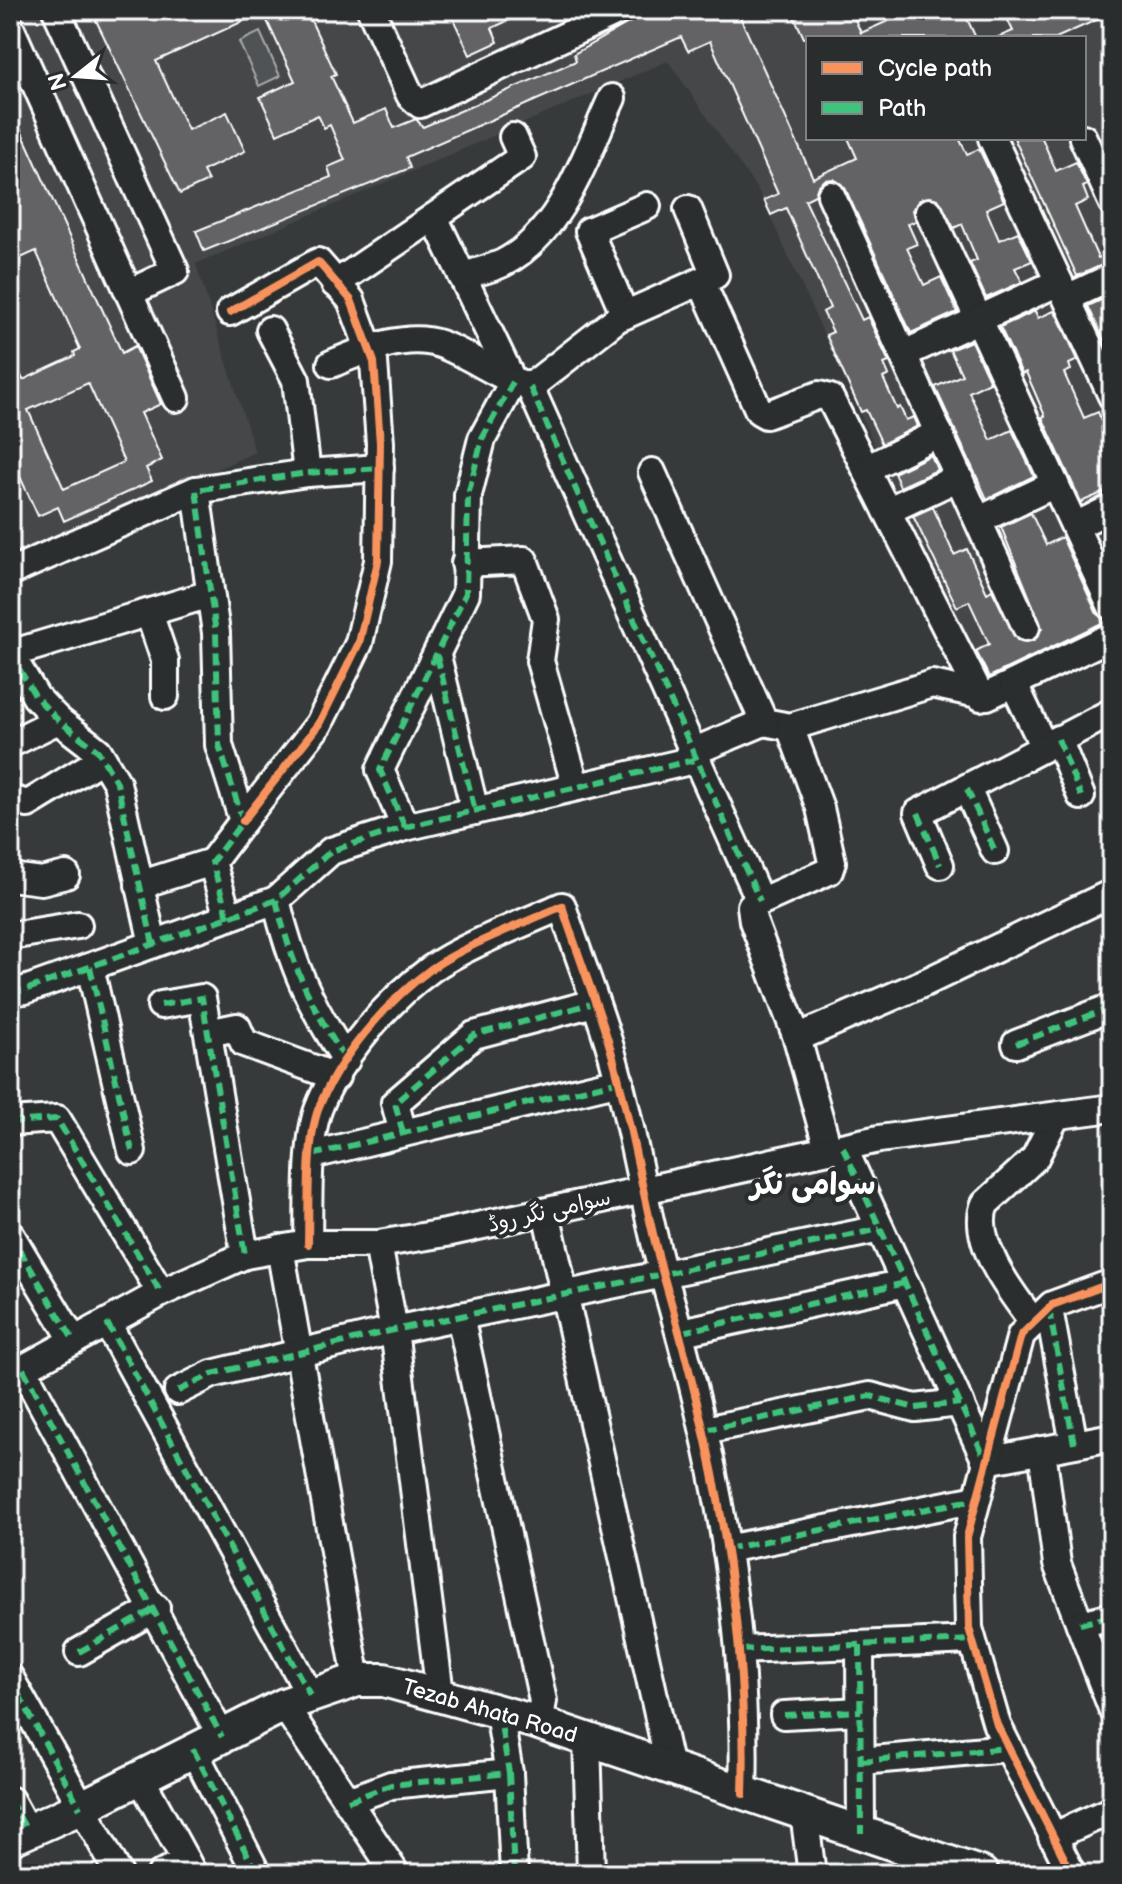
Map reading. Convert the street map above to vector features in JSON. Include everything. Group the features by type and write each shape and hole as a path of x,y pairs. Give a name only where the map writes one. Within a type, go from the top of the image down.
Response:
{"main road":[{"name":"Tezab Ahata Road","path":"18,1835 80,1808 297,1700 357,1680 384,1680 539,1723 982,1874"}],"street":[{"path":"56,10 175,271 129,293"},
{"path":"371,10 410,95 420,104 621,10"},
{"path":"10,27 176,398"},
{"path":"462,276 501,264 522,252 551,220 612,98"},
{"path":"335,284 522,157 513,137"},
{"path":"993,140 1112,396"},
{"path":"1084,140 1112,202"},
{"path":"831,195 1026,627"},
{"path":"625,315 589,231 647,206"},
{"path":"405,827 380,770 466,593 468,495 482,439 522,384 625,315 715,275 688,209"},
{"path":"929,212 1112,607"},
{"path":"434,217 462,276 522,384 760,901"},
{"path":"139,885 212,862 319,724 359,643 378,561 380,468 374,362 351,300 318,262 230,312"},
{"path":"904,354 979,320 1063,290 1112,277"},
{"path":"701,281 759,411 766,415 825,395 866,469 981,697"},
{"path":"270,330 296,380 307,473"},
{"path":"331,364 369,348 414,341 438,343 522,384"},
{"path":"866,469 939,433"},
{"path":"10,572 196,490 307,473 380,468"},
{"path":"652,472 764,722"},
{"path":"887,511 959,477"},
{"path":"979,520 1055,484"},
{"path":"196,490 216,633 219,745 243,821"},
{"path":"1075,526 1112,508"},
{"path":"465,563 524,560 546,619 540,661 576,787"},
{"path":"153,944 117,783 98,751 58,720 36,697 10,654 210,594"},
{"path":"149,613 165,660 165,696"},
{"path":"10,992 25,990 276,900 331,851 405,827 692,756 764,722 790,727 932,684 948,685 981,697 1112,636"},
{"path":"437,656 475,811"},
{"path":"1014,684 1081,796"},
{"path":"940,865 918,813 1112,712"},
{"path":"10,744 58,720"},
{"path":"790,727 820,808 832,862 829,871 751,906 753,921 836,1148 880,1229 986,1461"},
{"path":"10,799 28,804 102,759"},
{"path":"967,789 995,851"},
{"path":"212,862 228,917"},
{"path":"10,877 41,881 66,875"},
{"path":"797,1038 924,983 1112,893"},
{"path":"276,900 290,958 341,1069"},
{"path":"308,1244 317,1111 341,1069 392,1001 433,967 562,906 620,1081 663,1274 682,1332 705,1430 740,1650 746,1712 743,1794"},
{"path":"10,936 78,925"},
{"path":"90,967 132,1151"},
{"path":"161,1005 202,998 245,1255"},
{"path":"403,1133 395,1103 474,1035 594,1003"},
{"path":"1016,1044 1112,1007"},
{"path":"208,1033 237,1027 244,1043 341,1069"},
{"path":"312,1155 620,1081"},
{"name":"سوامی نگر روڈ","path":"17,1372 161,1293 245,1255 308,1244 378,1244 546,1212 643,1188 836,1148 1112,1108"},
{"path":"1056,1116 1035,1158 985,1204 981,1214 997,1273 1041,1316 1074,1444"},
{"path":"10,1122 57,1119 161,1293"},
{"path":"546,1212 670,1768"},
{"path":"178,1391 212,1374 394,1330 880,1229"},
{"path":"10,1234 74,1341"},
{"path":"378,1244 394,1330 440,1694"},
{"path":"280,1248 357,1680"},
{"path":"682,1332 905,1283"},
{"path":"1072,1874 997,1725 969,1628 967,1537 1021,1335 1041,1316 1112,1283"},
{"path":"460,1316 543,1701 539,1723"},
{"path":"107,1323 348,1801 396,1874"},
{"path":"17,1372 156,1608 257,1874"},
{"path":"705,1430 870,1396 915,1408 960,1403"},
{"path":"986,1461 1112,1437"},
{"path":"1042,1450 1057,1564 1112,1708"},
{"path":"726,1549 977,1499"},
{"path":"79,1652 156,1608"},
{"path":"1080,1624 1112,1616"},
{"path":"740,1650 972,1640"},
{"path":"860,1645 861,1833"},
{"path":"10,1678 119,1874"},
{"path":"784,1715 861,1711"},
{"path":"499,1713 509,1773 514,1874"},
{"path":"587,1739 591,1874"},
{"path":"861,1761 1008,1748"},
{"path":"348,1801 391,1785 509,1773"},
{"path":"140,1777 189,1868 161,1874"},
{"path":"10,1800 18,1835"},
{"path":"1052,1837 1112,1810"},
{"path":"804,1813 812,1874"}],"shaded area":[{"path":"10,10 1112,10 1112,627 984,686 759,192 668,61 196,264 255,452 10,563"},
{"path":"260,32 280,76 259,86 239,42"}],"building":[{"path":"91,10 306,10 336,74 331,76 353,123 386,109 394,128 416,119 423,127 576,61 574,54 651,10 737,10 813,178 857,158 849,140 960,140 967,154 979,149 1004,201 986,209 999,240 1018,232 1032,261 1015,268 1022,282 986,298 970,263 977,260 962,224 954,228 938,199 922,198 913,210 916,221 908,224 917,244 907,248 924,285 941,277 957,312 911,333 845,188 833,179 825,180 818,186 815,195 805,200 862,320 868,317 889,362 884,364 889,375 883,378 897,409 900,407 906,420 914,417 918,426 882,444 866,410 861,412 826,335 833,332 823,312 830,308 786,208 771,215 764,200 778,194 710,41 688,51 681,37 406,157 410,168 204,251 196,231 331,177 328,167 345,160 330,125 324,128 318,115 277,134 260,97 295,81 263,12 156,61 188,130 227,112 245,151 203,171 208,181 180,194"},
{"path":"449,10 531,10 492,28 498,42 470,55"},
{"path":"791,10 851,10 861,33 913,10 963,10 975,36 806,36 804,38"},
{"path":"1003,10 1029,10 1034,21 1060,10 1112,10 1112,13 1060,36 1001,36 1013,31"},
{"path":"10,106 122,353 135,346 161,404 141,413 162,460 146,468 152,481 64,521 58,507 38,516 10,455 10,351 23,380 75,356 74,352 80,349 36,251 10,263","holes":["88,383 124,462 64,489 28,410"]},
{"path":"1015,140 1043,140 1056,171 1076,162 1087,185 1083,187 1088,200 1075,206 1098,258 1112,252 1112,261 1077,276"},
{"path":"1112,295 1112,345 1107,347 1088,306"},
{"path":"1035,311 1038,318 1054,311 1059,319 1078,360 1069,364 1071,370 1064,373 1084,418 1098,412 1112,444 1112,489 1081,502 1042,417 1045,416 1026,372 1022,374 1000,327"},
{"path":"971,341 990,382 969,392 991,440 1012,430 1034,476 987,499 935,387 962,375 950,350"},
{"path":"931,455 937,470 900,487 894,473"},
{"path":"933,507 954,555 967,549 987,593 992,590 1017,640 1033,641 1042,628 1001,527 1031,513 1046,545 1062,537 1097,614 1106,621 989,677 976,651 989,644 969,601 957,607 913,516"}],"marked path":[{"path":"405,827 380,770 466,593 468,495 482,439 513,382"},
{"path":"530,387 760,901"},
{"path":"228,917 212,862 243,821 219,745 216,633 196,490 307,473 380,468"},
{"path":"10,654 36,697 58,720 98,751 117,783 153,944"},
{"path":"437,656 475,811"},
{"path":"1058,739 1081,796"},
{"path":"10,992 25,990 276,900 331,851 405,827 694,760"},
{"path":"967,789 995,851"},
{"path":"918,813 940,865"},
{"path":"276,900 288,945 303,983 346,1060"},
{"path":"90,967 132,1151"},
{"path":"161,1005 202,998 245,1255"},
{"path":"403,1133 395,1103 474,1035 594,1003"},
{"path":"1016,1044 1112,1007"},
{"path":"312,1155 620,1081"},
{"path":"10,1122 57,1119 161,1293"},
{"path":"843,1147 986,1461"},
{"path":"178,1391 212,1374 394,1330 880,1229"},
{"path":"10,1234 74,1341"},
{"path":"682,1332 905,1283"},
{"path":"1049,1309 1074,1444"},
{"path":"107,1323 310,1695"},
{"path":"23,1369 222,1737"},
{"path":"705,1430 870,1396 915,1408 960,1403"},
{"path":"726,1549 977,1499"},
{"path":"79,1652 156,1608"},
{"path":"1080,1624 1112,1616"},
{"path":"740,1650 972,1640"},
{"path":"860,1645 861,1833"},
{"path":"10,1678 80,1808"},
{"path":"784,1715 861,1711"},
{"path":"348,1801 391,1785 509,1773 499,1713"},
{"path":"861,1761 1008,1748"},
{"path":"193,1749 257,1874"},
{"path":"509,1773 514,1874"},
{"path":"10,1800 27,1831"}],"cycle path":[{"path":"230,312 318,262 351,300 374,362 380,443 378,561 359,643 319,724 243,821"},
{"path":"308,1244 314,1124 337,1071 365,1032 397,997 444,960 562,906 614,1062 711,1466 724,1531 740,1662 743,1794"},
{"path":"1072,1874 997,1725 969,1628 967,1537 1021,1335 1052,1305 1112,1283"}],"district":[{"name":"سوامی نگر","path":"813,1184"}]}
